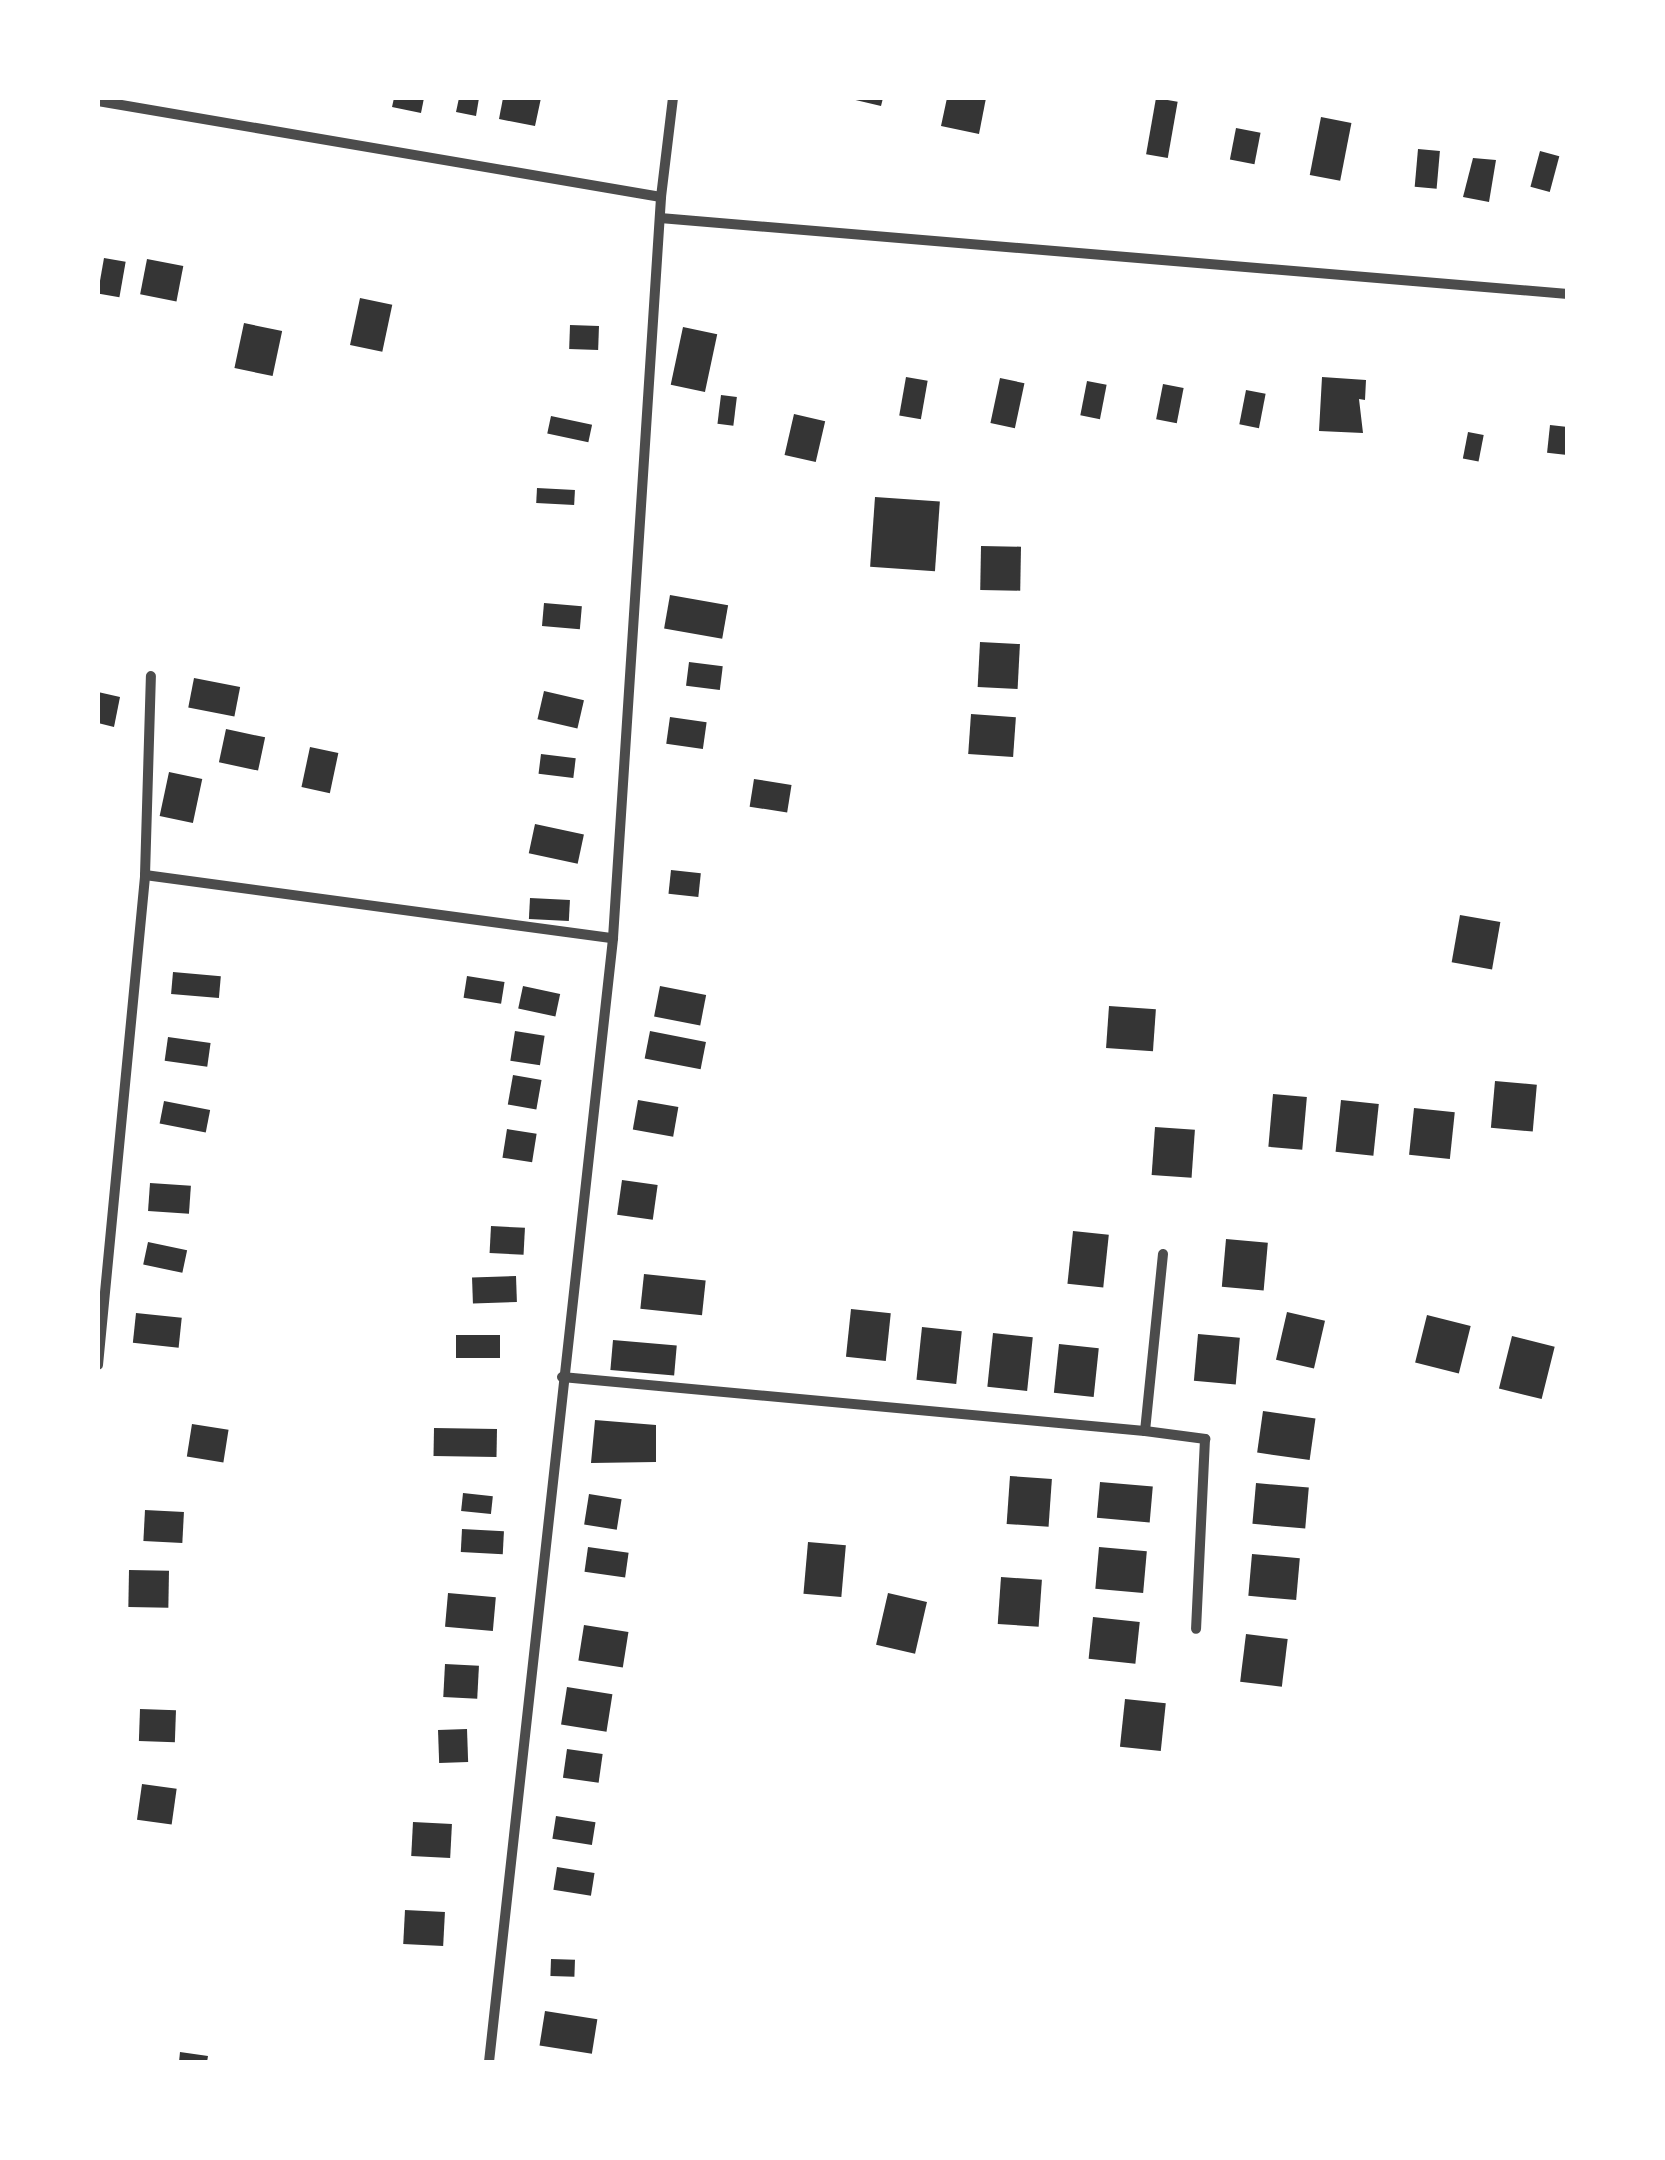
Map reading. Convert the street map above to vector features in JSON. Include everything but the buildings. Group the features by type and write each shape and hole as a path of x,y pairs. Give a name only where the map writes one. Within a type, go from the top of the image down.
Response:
{"street":[{"path":"489,2062 613,938 661,197 673,98"},
{"path":"98,101 661,197"},
{"path":"660,218 1568,294"},
{"path":"98,1366 145,875 152,676"},
{"path":"145,875 613,938"},
{"path":"1145,1432 1163,1254"},
{"path":"562,1377 1205,1439 1196,1629"}]}
